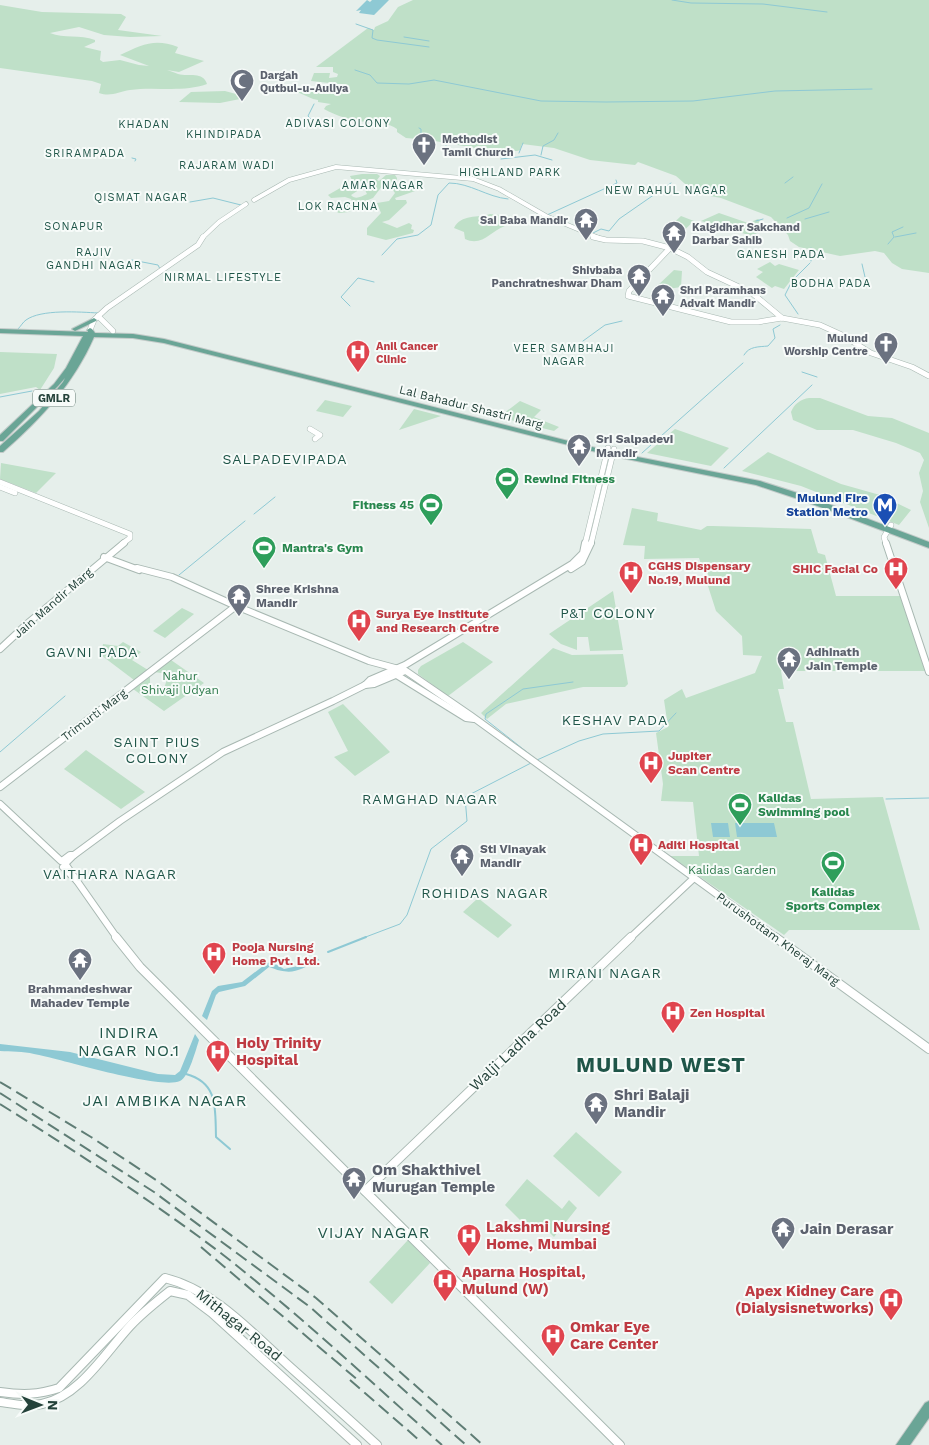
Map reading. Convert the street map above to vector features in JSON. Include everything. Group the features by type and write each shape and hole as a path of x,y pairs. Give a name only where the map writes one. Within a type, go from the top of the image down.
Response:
{"main road":[{"path":"75,329 96,318"},
{"name":"Lal Bahadur Shastri Marg","path":"0,330 75,329 90,332"},
{"name":"Lal Bahadur Shastri Marg","path":"0,330 137,332 624,457 757,483 929,545"},
{"name":"GMLR","path":"0,439 56,385 88,344 90,332"},
{"name":"GMLR","path":"0,450 64,386 90,332"},
{"path":"88,344 114,333"},
{"name":"Lal Bahadur Shastri Marg","path":"610,453 754,478 808,494 891,532 929,540"},
{"path":"902,1445 929,1407"}],"street":[{"path":"254,200 289,180 327,169 353,168 465,178 483,182 513,198 542,218 603,243 642,244 676,251 688,257 707,272 752,293 782,318"},
{"path":"90,332 96,318 108,307 198,245 203,237 246,204"},
{"path":"669,249 629,291 628,296 731,322 758,322 782,318 820,325 842,335 871,353 912,367 929,376"},
{"path":"96,318 114,333"},
{"path":"310,429 320,435 315,439"},
{"path":"64,863 120,821 223,752 394,672 572,564 583,554 610,453"},
{"name":"Jain Mandir Marg","path":"0,645 120,544 124,537 98,523 3,486"},
{"path":"394,672 406,671 582,562 590,549 598,501"},
{"path":"891,532 929,672"},
{"path":"107,555 120,562 177,581 394,672 466,718 474,720"},
{"name":"Trimurti Marg","path":"0,786 236,606"},
{"name":"Jain Mandir Marg","path":"0,650 32,618"},
{"name":"Purushottam Kheraj Marg","path":"406,671 929,1049"},
{"path":"412,684 418,680"},
{"path":"0,804 64,863 76,877 118,940 140,967 438,1261 620,1445"},
{"name":"Walji Ladha Road","path":"365,1191 694,878"},
{"name":"Mithagar Road","path":"0,1392 23,1395 41,1394 59,1388 165,1278 176,1279 193,1288 240,1322 377,1445"},
{"path":"0,1402 37,1405 48,1403 73,1388 140,1316 170,1291 188,1295 212,1313 357,1445"}],"green space":[{"path":"413,0 929,0 929,273 902,269 892,263 884,253 875,251 840,256 799,247 790,241 788,235 771,217 721,198 692,190 676,176 638,162 635,165 590,160 554,148 522,144 520,150 517,151 481,149 406,138 397,132 397,129 390,126 356,121 334,114 324,109 331,104 318,102 318,100 295,91 335,93 350,90 347,85 311,81 314,73 330,73 329,78 337,77 338,74 333,72 333,67 316,67 368,28 374,30 375,27 388,21 398,7"},
{"path":"0,5 42,12 121,14 126,17 118,30 162,36 130,37 104,35 79,27 50,33 95,40 95,42 84,47 101,51 100,60 103,62 120,60 149,66 120,55 148,44 170,44 178,47 175,53 204,61 179,72 167,70 178,74 202,77 207,84 178,89 139,89 107,94 99,93 101,84 92,81 0,68"},
{"path":"225,91 236,94 240,99 220,103 179,102 191,92"},
{"path":"377,174 380,176 377,180 379,181 386,175 395,175 397,183 402,187 413,185 417,180 423,180 424,184 418,190 395,198 396,200 406,200 407,203 389,220 382,222 397,228 409,223 412,225 411,229 414,230 413,233 386,240 367,235 367,228 381,213 377,203 389,201 395,193 389,185 383,185 373,198 363,202 349,212 339,213 328,208 339,202 348,205 353,203 351,199 345,197 331,198 328,195 349,183 362,188 351,195 353,197 358,198 367,194 365,190 370,184 362,181 353,182 350,176"},
{"path":"719,213 748,223 758,219 767,227 752,236 701,221"},
{"path":"490,214 522,217 517,222 500,228 481,240 476,241 465,239 464,232 454,228 465,218"},
{"path":"681,216 694,221 680,234 666,230"},
{"path":"770,262 775,266 779,264 799,270 784,289 775,286 772,288 756,277 763,272 757,269"},
{"path":"674,270 682,271 681,287 668,289 656,287"},
{"path":"0,352 57,354 54,368 40,390 36,387 0,394"},
{"path":"809,398 820,398 868,416 892,418 929,433 929,528 920,502 923,491 919,473 924,460 920,453 896,443 853,430 817,430 793,420 791,412 796,404"},
{"path":"325,400 352,406 343,417 316,411"},
{"path":"520,401 541,410 534,417 559,427 554,431 499,417"},
{"path":"414,409 441,416 399,430"},
{"path":"675,429 729,448 711,466 647,453"},
{"path":"768,452 841,484 880,495 911,510 899,525 801,486 742,471"},
{"path":"1,463 56,473 36,493 0,479"},
{"name":"Kalidas Garden","path":"632,508 658,513 657,521 701,530 707,526 811,529 818,553 825,555 836,596 900,596 925,671 781,671 784,689 778,689 786,722 793,722 811,799 883,797 920,930 789,930 784,935 670,856 699,856 693,802 661,801 663,784 656,733 668,727 664,700 682,689 686,698 755,673 762,656 743,655 742,636 716,611 699,558 644,559 645,546 623,545"},
{"path":"613,591 623,650 590,651 588,637 577,637 577,650 561,644 549,634"},
{"path":"182,608 194,614 165,638 153,631"},
{"path":"123,642 141,652 132,660 148,670 134,680 101,655 103,644 118,646"},
{"path":"463,642 493,662 448,696 418,674 418,670 421,666"},
{"path":"553,648 572,655 623,654 628,684 625,687 583,687 506,704 487,719 481,713"},
{"name":"Nahur Shivaji Udyan","path":"171,660 204,683 164,711 133,689 150,677 150,690 163,691 169,674 154,672"},
{"path":"343,704 390,752 355,776 334,757 348,751 328,712"},
{"path":"86,750 145,792 121,809 64,769"},
{"path":"478,898 512,925 498,938 463,912"},
{"path":"576,1132 622,1172 599,1197 553,1156"},
{"path":"527,1179 562,1209 569,1200 577,1208 554,1237 540,1223 525,1225 505,1205"},
{"path":"408,1240 430,1263 392,1304 369,1282"}],"water":[{"path":"367,0 370,2 372,0 389,0 374,15 359,13 361,10 356,11"},
{"path":"711,823 728,823 730,837 713,837"},
{"path":"735,823 774,823 777,837 737,837"},
{"path":"315,956 319,960 295,971 289,972 269,967 245,986 219,992 216,995 207,1020 202,1016 212,991 218,986 242,982 267,963 272,962 284,969 298,966"},
{"path":"195,1034 199,1040 186,1074 180,1081 169,1083 132,1078 30,1053 0,1051 0,1044 70,1052 158,1074 175,1075 180,1071"}],"waterway":[{"path":"672,0 691,3 763,4 827,12"},
{"path":"356,24 373,30 372,38 377,40 429,47"},
{"path":"404,37 429,41"},
{"path":"355,70 370,75 377,83 409,84 434,80 541,101 693,101 775,91 872,89"},
{"path":"311,119 308,116 314,104"},
{"path":"419,128 421,129 421,141"},
{"path":"541,155 543,146 554,140 558,133"},
{"path":"446,145 450,143"},
{"path":"519,153 523,143"},
{"path":"501,159 535,155 552,160"},
{"path":"132,158 136,159 135,161"},
{"path":"785,183 793,177"},
{"path":"547,215 617,183 616,180"},
{"path":"382,255 397,239 418,235 431,225 438,195 449,183 464,185 493,196 508,199"},
{"path":"593,233 601,229 609,231 619,219 671,183"},
{"path":"787,218 809,208 822,184"},
{"path":"190,202 213,198 241,205"},
{"path":"805,219 829,212"},
{"path":"756,221 763,219"},
{"path":"888,244 894,237 892,232 903,227"},
{"path":"895,237 916,233"},
{"path":"811,248 811,261"},
{"path":"132,260 158,265 160,269"},
{"path":"798,314 785,295 792,281 810,263"},
{"path":"862,264 865,277 868,280 864,285"},
{"path":"350,306 341,297 358,278 374,282"},
{"path":"18,329 26,320 41,314 61,312 98,313"},
{"path":"583,341 605,325 622,321"},
{"path":"744,355 751,348 768,346 775,338 773,329 780,325"},
{"path":"642,453 743,363"},
{"path":"802,372 817,377"},
{"path":"724,468 812,385"},
{"path":"0,397 32,391"},
{"path":"254,514 275,497"},
{"path":"179,575 245,521"},
{"path":"573,682 523,689 486,714 485,719 537,760 579,741 603,734 659,731 676,713"},
{"path":"0,752 65,696"},
{"path":"363,938 400,924 407,915 431,849 467,821 465,797 531,763"},
{"path":"886,799 929,798"},
{"path":"328,952 366,937"},
{"path":"186,1074 197,1078 210,1091 215,1107 216,1137 230,1149"}],"railway":[{"path":"0,1082 91,1137 159,1182 316,1298 483,1445"},
{"path":"0,1093 154,1192 310,1307 466,1445"},
{"path":"0,1104 141,1195 222,1254 306,1324 442,1445"},
{"path":"201,1247 359,1381"},
{"path":"350,1380 419,1440"}],"place":[{"name":"Dargah Qutbul-u-Auliya","path":"242,102"},
{"name":"Methodist Tamil Church","path":"424,166"},
{"name":"Sai Baba Mandir","path":"586,241"},
{"name":"Kalgidhar Sakchand Darbar Sahib","path":"674,254"},
{"name":"Shivbaba Panchratneshwar Dham","path":"639,297"},
{"name":"Shri Paramhans Advait Mandir","path":"663,317"},
{"name":"Mulund Worship Centre","path":"886,365"},
{"name":"Anil Cancer Clinic","path":"358,373"},
{"name":"Sri Salpadevi Mandir","path":"579,467"},
{"name":"Rewind Fitness","path":"507,500"},
{"name":"Fitness 45","path":"431,526"},
{"name":"Mulund Fire Station Metro","path":"885,526"},
{"name":"Mantra's Gym","path":"264,569"},
{"name":"SHIC Facial Co","path":"896,590"},
{"name":"CGHS Dispensary No.19, Mulund","path":"631,594"},
{"name":"Shree Krishna Mandir","path":"239,617"},
{"name":"Surya Eye Institute and Research Centre","path":"359,642"},
{"name":"Adhinath Jain Temple","path":"789,680"},
{"name":"Jupiter Scan Centre","path":"651,784"},
{"name":"Kalidas Swimming pool","path":"740,826"},
{"name":"Aditi Hospital","path":"641,866"},
{"name":"Sti Vinayak Mandir","path":"462,877"},
{"name":"Kalidas Sports Complex","path":"833,884"},
{"name":"Pooja Nursing Home Pvt. Ltd.","path":"214,975"},
{"name":"Brahmandeshwar Mahadev Temple","path":"80,981"},
{"name":"Zen Hospital","path":"673,1034"},
{"name":"Holy Trinity Hospital","path":"218,1073"},
{"name":"Shri Balaji Mandir","path":"596,1125"},
{"name":"Om Shakthivel Murugan Temple","path":"354,1200"},
{"name":"Jain Derasar","path":"783,1250"},
{"name":"Lakshmi Nursing Home, Mumbai","path":"469,1257"},
{"name":"Aparna Hospital, Mulund (W)","path":"445,1302"},
{"name":"Apex Kidney Care (Dialysisnetworks)","path":"891,1321"},
{"name":"Omkar Eye Care Center","path":"553,1357"}],"district":[{"name":"ADIVASI COLONY","path":"338,123"},
{"name":"KHADAN","path":"144,124"},
{"name":"KHINDIPADA","path":"224,134"},
{"name":"SRIRAMPADA","path":"85,153"},
{"name":"RAJARAM WADI","path":"227,165"},
{"name":"HIGHLAND PARK","path":"510,172"},
{"name":"AMAR NAGAR","path":"383,185"},
{"name":"NEW RAHUL NAGAR","path":"666,190"},
{"name":"QISMAT NAGAR","path":"141,197"},
{"name":"LOK RACHNA","path":"338,206"},
{"name":"SONAPUR","path":"74,226"},
{"name":"GANESH PADA","path":"781,254"},
{"name":"RAJIV GANDHI NAGAR","path":"94,258"},
{"name":"NIRMAL LIFESTYLE","path":"223,277"},
{"name":"BODHA PADA","path":"831,283"},
{"name":"VEER SAMBHAJI NAGAR","path":"564,354"},
{"name":"SALPADEVIPADA","path":"285,459"},
{"name":"P&T COLONY","path":"608,613"},
{"name":"GAVNI PADA","path":"92,652"},
{"name":"KESHAV PADA","path":"615,720"},
{"name":"SAINT PIUS COLONY","path":"157,750"},
{"name":"RAMGHAD NAGAR","path":"430,799"},
{"name":"VAITHARA NAGAR","path":"110,874"},
{"name":"ROHIDAS NAGAR","path":"485,893"},
{"name":"MIRANI NAGAR","path":"605,973"},
{"name":"INDIRA NAGAR NO.1","path":"129,1041"},
{"name":"MULUND WEST","path":"661,1065"},
{"name":"JAI AMBIKA NAGAR","path":"165,1100"},
{"name":"VIJAY NAGAR","path":"374,1232"}]}
